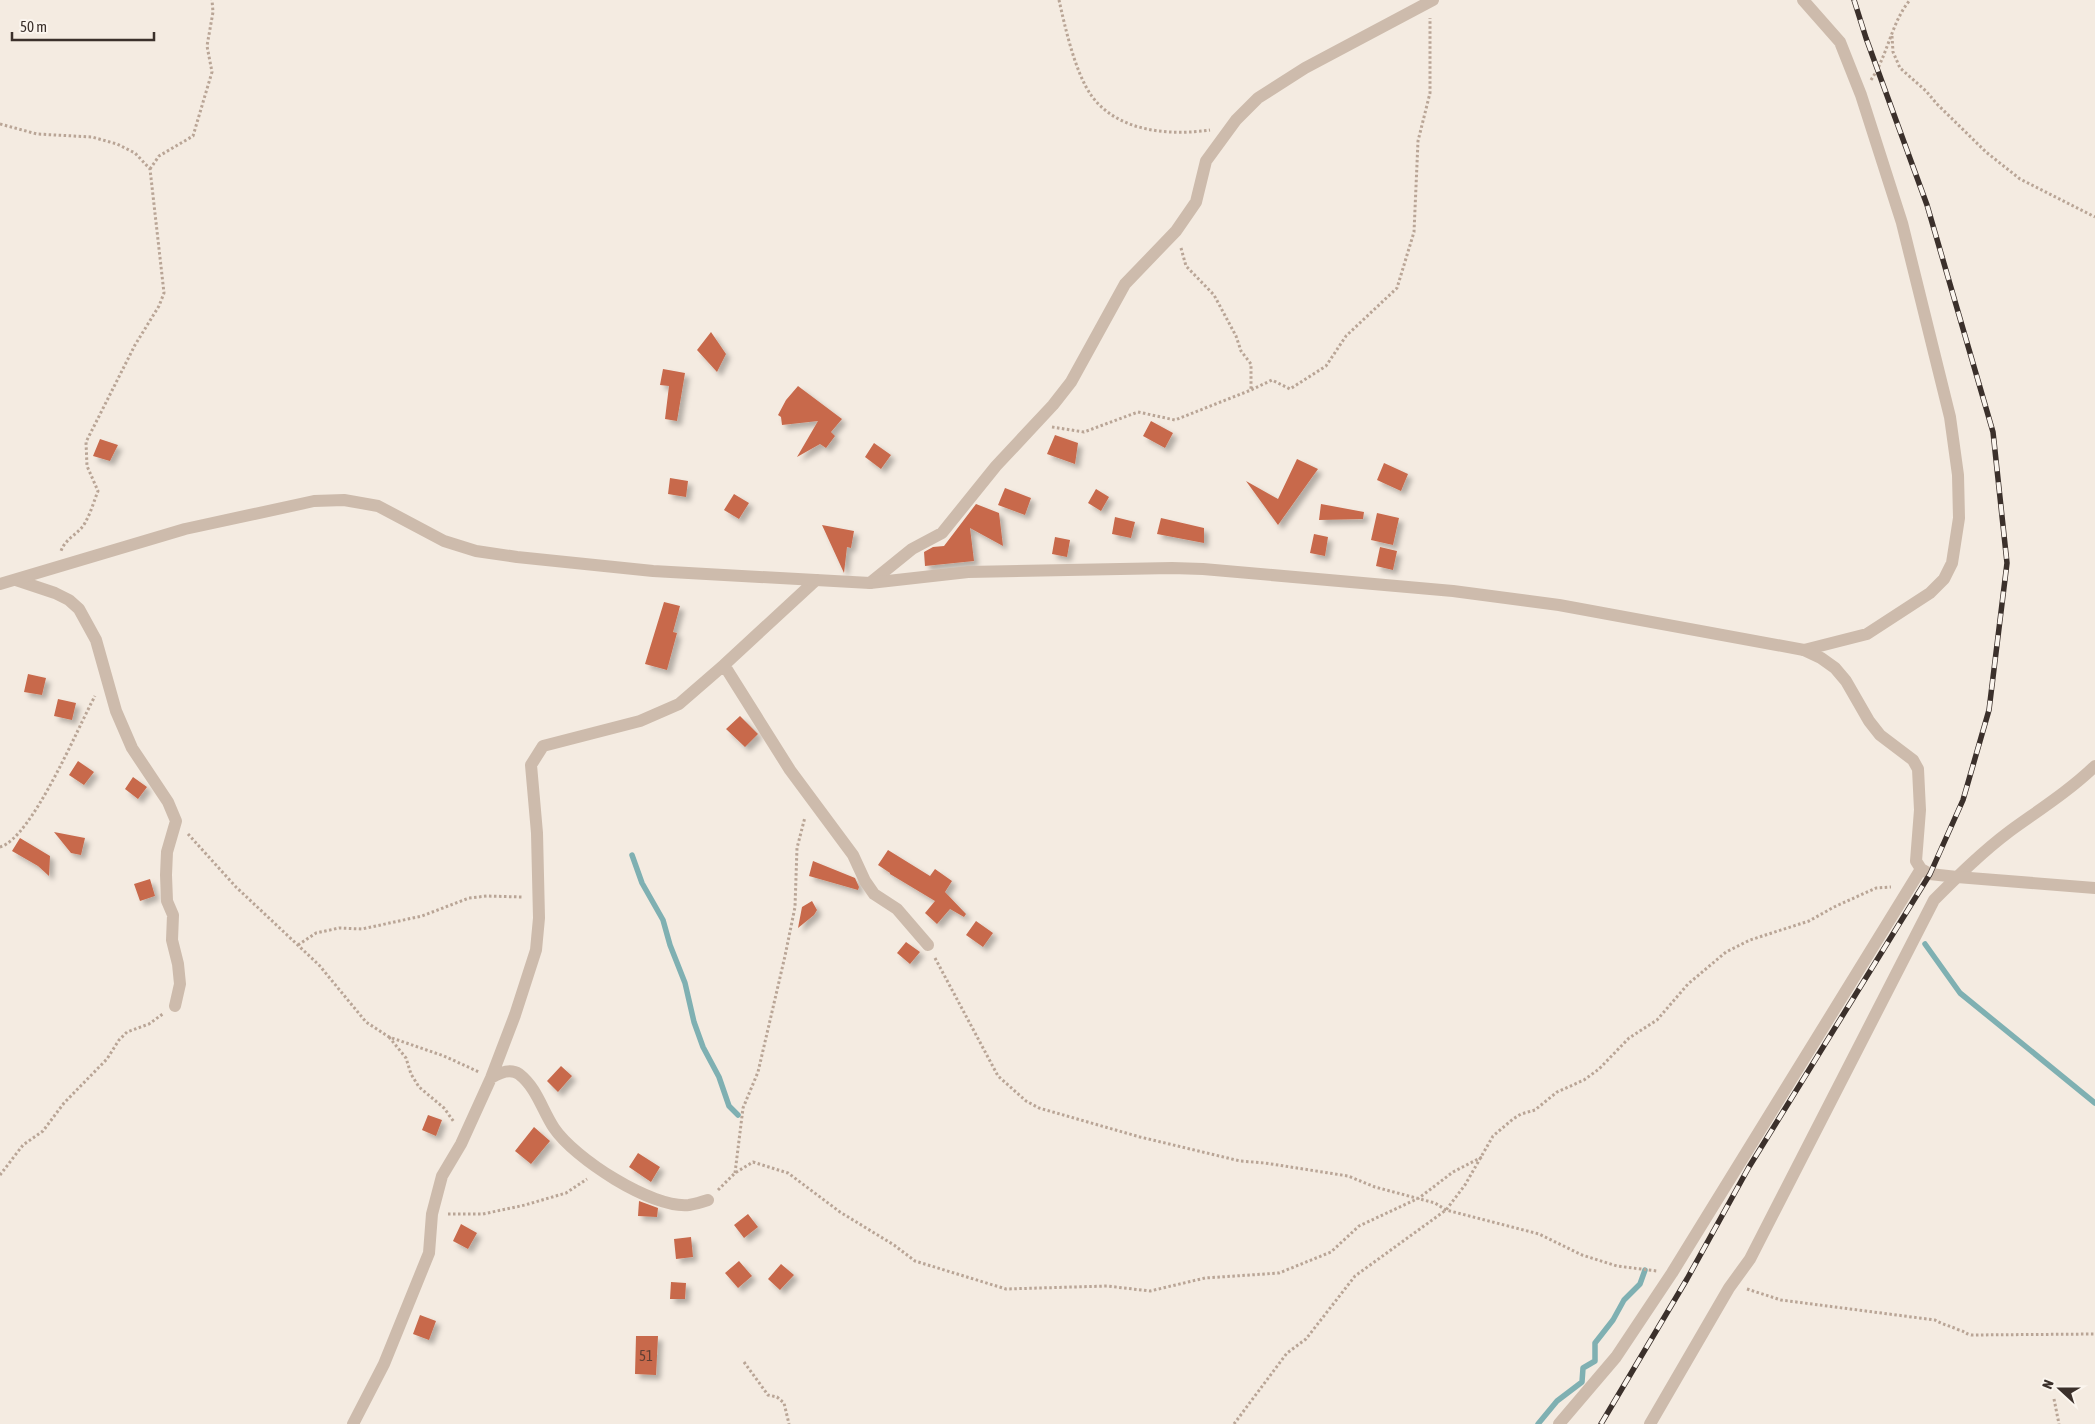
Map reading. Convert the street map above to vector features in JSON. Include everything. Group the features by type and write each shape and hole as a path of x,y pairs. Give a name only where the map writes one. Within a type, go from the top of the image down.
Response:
{"street":[{"path":"1803,0 1840,42 1861,95 1902,223 1950,417 1958,475 1959,518 1952,563 1944,579 1930,593 1867,634 1804,650"},
{"path":"870,583 912,549 942,533 996,466 1053,405 1071,382 1125,284 1176,231 1196,202 1206,161 1236,120 1258,98 1305,68 1432,1"},
{"path":"0,584 185,529 314,501 344,500 378,506 444,541 476,551 653,571 870,583 968,572 1203,569 1453,592 1559,605 1804,650 1835,668 1846,680 1869,721 1880,735 1913,760 1918,769 1920,810 1916,861 1921,870 1930,874 1957,877 2095,888"},
{"path":"16,580 55,593 69,600 79,610 96,640 116,711 132,748 168,802 176,821 167,852 166,875 168,901 174,915 172,940 178,964 180,984 174,1006"},
{"path":"353,1424 384,1364 429,1253 432,1214 442,1176 461,1144 491,1078 516,1015 536,950 540,918 537,833 531,765 543,746 640,721 679,704 816,580"},
{"path":"724,665 790,770 853,855 865,881 874,894 897,909 928,945"},
{"path":"1650,1424 1729,1288 1750,1259 1934,900 1957,877 2009,832 2047,806 2095,766"},
{"path":"1559,1424 1616,1357 1672,1273 1921,870"},
{"path":"491,1078 504,1071 518,1074 539,1098 554,1128 572,1149 600,1171 642,1193 667,1202 688,1205 708,1200"}],"path":[{"path":"150,169 159,156 192,136 212,72 207,46 213,12 212,0"},
{"path":"1059,0 1066,32 1082,79 1090,95 1102,108 1136,127 1185,134 1210,130 1236,120"},
{"path":"1861,95 1878,69 1901,12 1910,0"},
{"path":"1034,424 1084,432 1138,412 1175,420 1272,380 1290,389 1326,366 1346,336 1397,288 1414,232 1418,141 1430,93 1432,1"},
{"path":"1892,36 1893,52 1900,68 1926,91 1986,152 2020,179 2095,217"},
{"path":"0,124 37,134 92,137 117,144 135,153 150,169 164,294 86,442 87,466 98,491 86,522 78,532 67,538 61,549 60,566"},
{"path":"1176,231 1186,266 1214,294 1236,336 1241,351 1251,364 1251,390"},
{"path":"0,847 7,845 19,834 58,773 87,711 106,676"},
{"path":"735,1173 743,1108 758,1072 785,956 794,907 797,848 810,799"},
{"path":"176,821 236,887 319,964 366,1022 389,1037 444,1056 491,1078"},
{"path":"298,945 316,933 339,928 362,929 422,916 468,898 487,896 521,898 539,884"},
{"path":"1234,1424 1287,1353 1306,1339 1355,1276 1446,1210 1465,1185 1493,1136 1513,1119 1521,1114 1535,1110 1557,1092 1584,1080 1600,1069 1629,1038 1657,1020 1688,984 1726,952 1750,940 1809,921 1834,907 1876,888 1910,886"},
{"path":"928,945 998,1076 1026,1101 1039,1108 1140,1138 1250,1162 1265,1162 1348,1176 1375,1187 1435,1203 1446,1210 1539,1234 1582,1255 1617,1266 1672,1273"},
{"path":"0,1174 23,1145 43,1131 64,1103 107,1059 119,1040 127,1032 149,1024 174,1006"},
{"path":"389,1037 406,1058 411,1074 419,1087 444,1108 464,1136"},
{"path":"708,1200 735,1173 753,1162 788,1173 840,1212 894,1245 915,1261 1006,1289 1107,1286 1150,1291 1205,1278 1279,1273 1331,1252 1359,1226 1419,1198 1453,1172 1483,1156"},
{"path":"432,1214 483,1214 525,1205 566,1193 600,1171"},
{"path":"1729,1288 1746,1288 1780,1300 1935,1320 1945,1326 1971,1335 2095,1334"},
{"path":"744,1362 768,1395 776,1397 784,1403 789,1424"},
{"path":"2054,1399 2059,1424"}],"building":[{"path":"711,332 726,354 717,372 697,350"},
{"path":"663,369 685,373 677,421 665,419 669,386 660,385"},
{"path":"798,386 842,419 831,432 835,436 826,448 820,444 797,457 818,421 782,425 781,417 778,415 786,400"},
{"path":"1151,421 1173,433 1165,448 1143,436"},
{"path":"1055,435 1078,443 1075,464 1047,454"},
{"path":"100,439 118,445 110,461 93,456"},
{"path":"874,443 891,455 881,469 865,457"},
{"path":"1297,459 1318,469 1278,525 1246,481 1278,499"},
{"path":"1384,463 1408,474 1401,491 1377,480"},
{"path":"670,478 688,481 686,497 668,494"},
{"path":"1005,488 1031,498 1025,515 998,505"},
{"path":"1096,489 1109,497 1101,511 1088,503"},
{"path":"734,494 749,503 739,519 724,510"},
{"path":"976,504 999,513 1003,546 970,528 974,561 925,566 924,552 933,547 944,546"},
{"path":"1321,504 1364,512 1363,519 1319,520"},
{"path":"1377,513 1399,518 1393,545 1371,540"},
{"path":"1115,517 1135,522 1131,538 1112,534"},
{"path":"1161,518 1204,528 1204,543 1157,534"},
{"path":"822,525 854,531 851,548 847,547 844,573"},
{"path":"1314,534 1328,537 1325,556 1310,553"},
{"path":"1055,537 1070,540 1067,557 1052,554"},
{"path":"1380,547 1397,551 1393,570 1376,566"},
{"path":"664,602 680,606 673,632 677,633 667,670 645,664"},
{"path":"28,674 46,678 42,695 24,692"},
{"path":"58,699 76,703 72,720 54,716"},
{"path":"740,716 758,734 745,747 726,729"},
{"path":"78,761 94,772 84,785 69,775"},
{"path":"133,777 147,787 138,799 125,789"},
{"path":"54,832 85,838 81,855 71,853"},
{"path":"20,838 50,856 49,876 38,866 12,851"},
{"path":"888,850 930,876 935,869 952,881 945,892 966,914 964,917 950,909 937,924 925,913 935,901 878,865"},
{"path":"813,861 855,878 859,887 858,890 809,876"},
{"path":"150,879 155,896 140,901 134,884"},
{"path":"812,901 817,910 814,915 798,928 802,907"},
{"path":"976,921 993,933 983,947 966,935"},
{"path":"906,942 920,952 910,964 897,953"},
{"path":"561,1066 572,1076 558,1092 547,1081"},
{"path":"428,1115 442,1120 436,1136 422,1130"},
{"path":"534,1127 550,1141 531,1164 515,1151"},
{"path":"638,1153 660,1167 651,1182 629,1167"},
{"path":"639,1201 658,1208 657,1217 638,1216"},
{"path":"748,1214 758,1227 744,1238 734,1225"},
{"path":"461,1224 477,1233 468,1249 453,1241"},
{"path":"691,1237 693,1257 676,1259 674,1239"},
{"path":"739,1261 752,1276 738,1288 725,1273"},
{"path":"781,1264 794,1275 780,1290 768,1279"},
{"path":"671,1282 686,1283 685,1299 670,1299"},
{"path":"420,1315 436,1321 429,1340 413,1334"},
{"path":"636,1336 658,1336 656,1375 635,1374"}],"waterway":[{"path":"632,855 642,883 663,920 670,945 685,983 694,1022 703,1047 719,1077 729,1106 738,1115"},
{"path":"1925,944 1960,993 2095,1103"},
{"path":"1538,1424 1557,1401 1582,1382 1583,1368 1595,1361 1595,1343 1613,1320 1624,1300 1640,1284 1645,1270"}],"railway":[{"path":"1601,1424 1687,1279 1749,1167 1930,874 1963,800 1989,710 2007,563 1993,432 1927,205 1854,0"}]}
